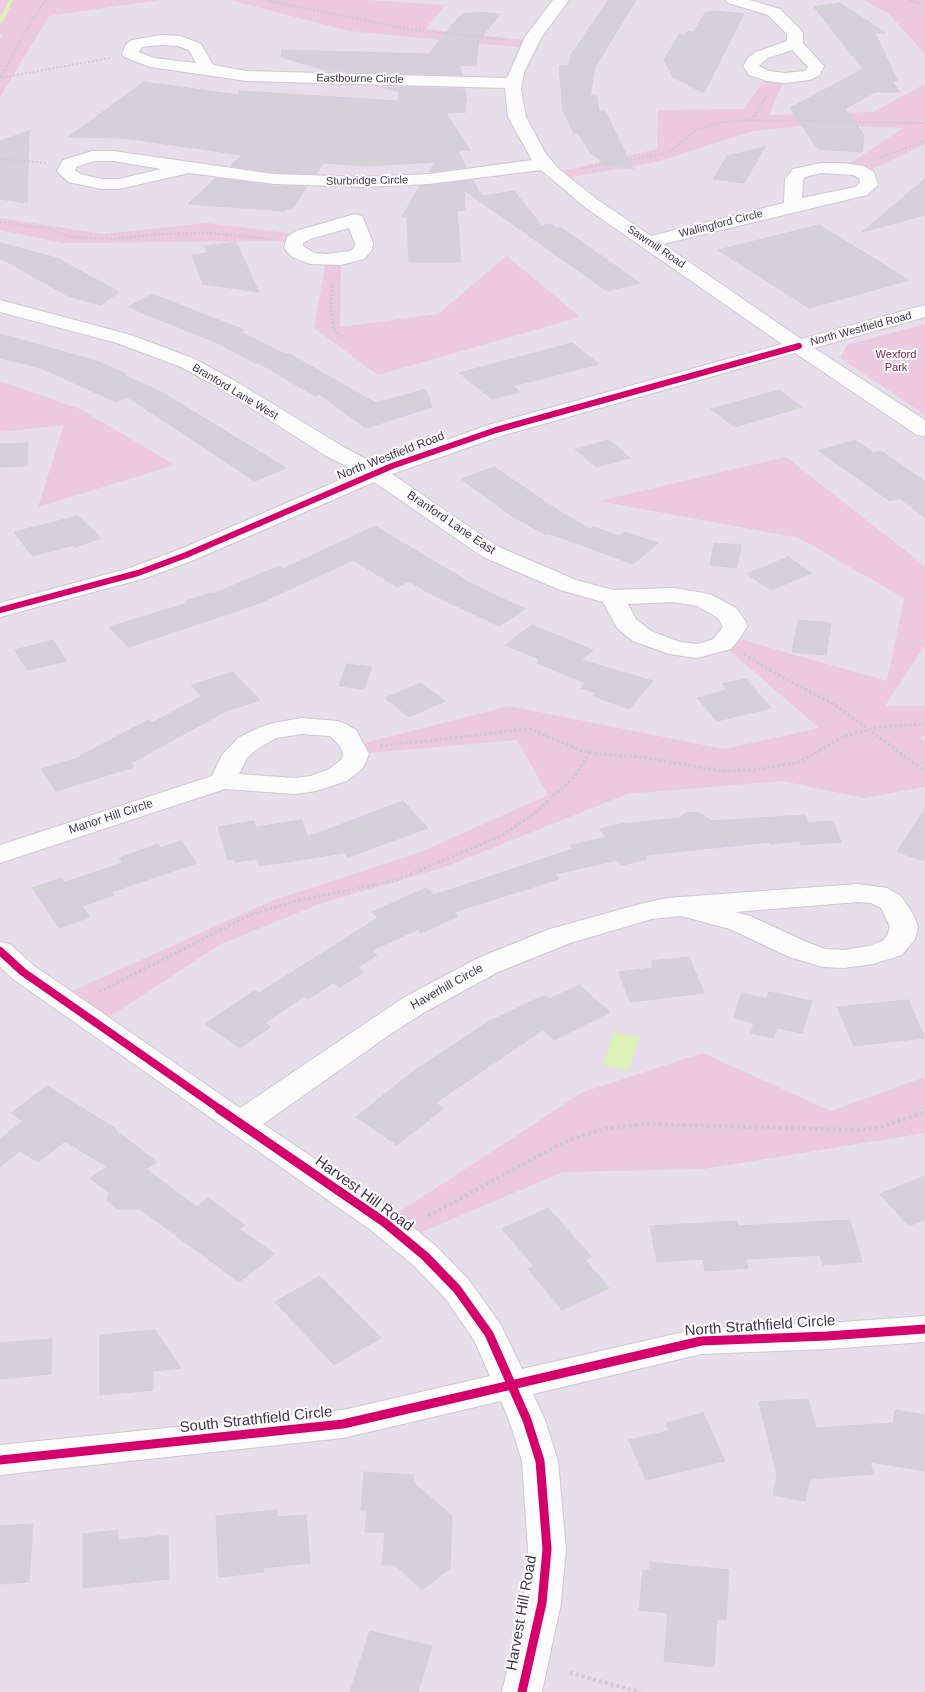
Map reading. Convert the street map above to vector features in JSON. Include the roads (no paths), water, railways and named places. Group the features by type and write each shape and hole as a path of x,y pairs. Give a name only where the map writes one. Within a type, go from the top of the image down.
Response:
{"street":[{"name":"Sawmill Road","path":"561,0 533,37 522,56 514,83 517,117 527,137 545,164 592,204 925,430"},
{"path":"733,0 774,12 795,33 795,44 816,66 814,72 810,75 799,77 778,77 755,72 751,66 762,55 795,44"},
{"name":"Eastbourne Circle","path":"207,69 195,47 181,41 160,40 138,43 132,47 130,54 150,62 247,76 514,83"},
{"name":"Sturbridge Circle","path":"189,168 131,182 102,184 74,178 66,171 68,164 84,158 100,156 274,179 362,201 429,179 545,164"},
{"name":"Wallingford Circle","path":"649,242 793,206 852,194 867,187 870,180 868,176 852,169 821,168 799,173 794,179 793,206"},
{"path":"362,201 364,243 363,250 357,255 334,260 310,258 298,253 293,248 294,241 320,229 362,201"},
{"name":"Branford Lane West","path":"0,306 124,339 188,364 228,385 334,451 376,473"},
{"name":"North Westfield Road","path":"0,610 146,570 376,473 496,430 925,311"},
{"name":"Branford Lane East","path":"376,473 491,552 568,585 613,597 674,595 704,600 728,613 734,622 734,627 725,641 712,648 697,651 678,649 642,636 626,623 613,597"},
{"name":"Manor Hill Circle","path":"0,854 223,781 295,786 316,784 338,775 354,762 356,754 347,736 337,729 302,726 282,728 268,732 247,744 235,755 223,781"},
{"name":"Haverhill Circle","path":"240,1124 414,1005 488,965 560,936 650,910 667,907 858,893 876,894 891,902 900,914 904,927 901,939 892,948 873,955 844,959 824,958 799,950 740,922 681,907"},
{"name":"Harvest Hill Road","path":"0,951 23,972 384,1222 425,1256 457,1289 489,1334 527,1420 540,1461 547,1549 542,1603 522,1692"},
{"name":"North Strathfield Circle","path":"512,1386 671,1346 701,1341 827,1336 925,1328"},
{"name":"South Strathfield Circle","path":"0,1460 316,1428 343,1424 512,1386"}],"waterway":[{"path":"0,22 11,0"}],"park label":[{"name":"Wexford Park","path":"896,361"}]}
